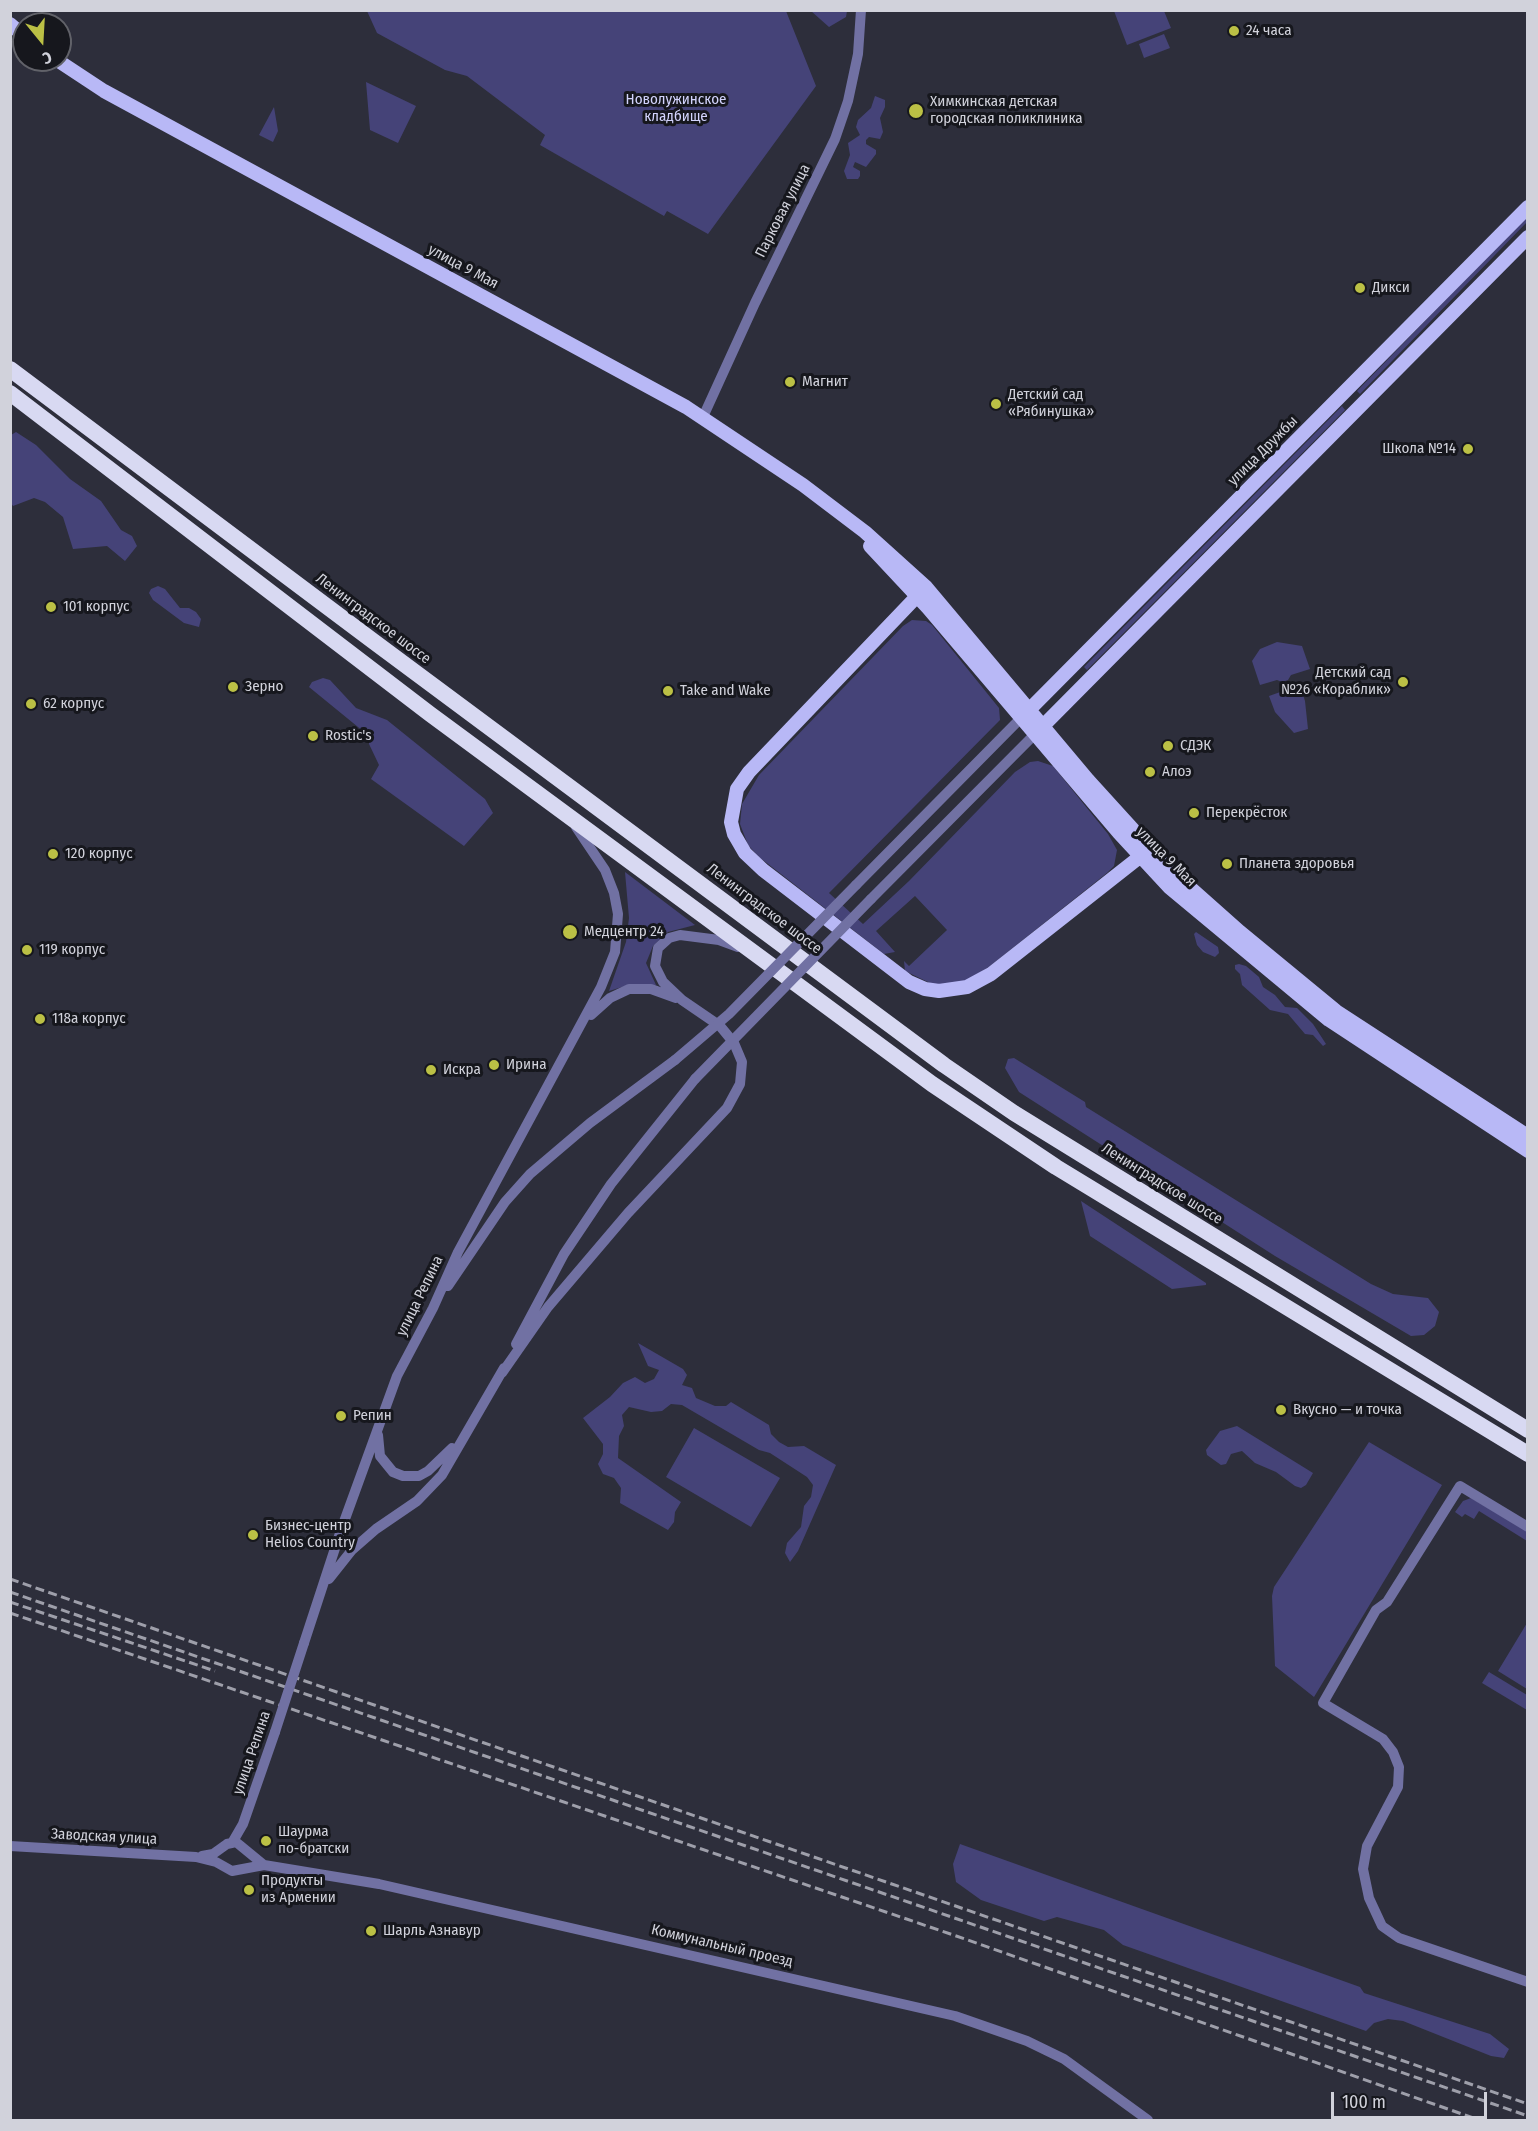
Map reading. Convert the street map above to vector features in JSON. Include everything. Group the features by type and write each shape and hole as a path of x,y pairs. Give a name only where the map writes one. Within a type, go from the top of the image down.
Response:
{"highway":[{"name":"Ленинградское шоссе","path":"10,369 944,1065 1014,1113 1527,1430"},
{"path":"10,393 430,714 561,808 932,1084 1056,1167 1527,1454"}],"main road":[{"name":"улица 9 Мая","path":"72,70 104,91 703,417 773,463 879,543 1177,893 1329,1020 1380,1056 1527,1151"},
{"name":"улица Дружбы","path":"1025,714 1527,207"},
{"path":"1039,730 1527,237"},
{"path":"921,592 749,772 737,789 731,822 734,834 745,853 909,982 925,989 939,991 967,987 991,974 1145,853"},
{"name":"улица 9 Мая","path":"1145,853 1336,1011 1527,1136"}],"street":[{"name":"Парковая улица","path":"703,417 754,303 835,139 854,73 861,10"},
{"path":"433,1308 506,1202 530,1174 590,1123 675,1060 729,1014 1025,714"},
{"path":"322,1593 352,1550 376,1529 417,1502 442,1475 502,1372 532,1309 564,1254 611,1184 695,1079 1039,730"},
{"name":"улица Репина","path":"228,1845 243,1824 381,1416 397,1376 433,1308 458,1252 601,987 615,952 618,914 606,870 561,808"},
{"path":"502,1372 548,1307 621,1221 733,1099 742,1072 742,1062 735,1043 720,1026 682,1000 663,982 655,966 661,943 680,935 696,935 719,940 758,954"},
{"path":"580,1026 610,998 629,989 651,990 682,1000"},
{"path":"381,1416 377,1447 380,1456 393,1472 411,1477 419,1476 439,1464 473,1424"},
{"path":"1527,1527 1460,1486 1387,1602 1376,1610 1323,1703 1383,1739 1393,1752 1399,1767 1398,1787 1367,1846 1363,1869 1369,1898 1382,1926 1399,1938 1527,1982"},
{"name":"улица Репина","path":"243,1824 246,1848"},
{"path":"246,1848 247,1863 241,1870 232,1871 224,1867 220,1859 228,1845 246,1848 264,1865"},
{"name":"Заводская улица","path":"196,1857 213,1854 228,1845"},
{"name":"Заводская улица","path":"10,1846 207,1858 224,1867"},
{"name":"Коммунальный проезд","path":"241,1870 264,1865 436,1895 955,2016 1027,2041 1064,2059 1148,2121"}],"green space":[{"name":"Новолужинское кладбище","path":"367,11 786,11 816,86 708,234 667,211 664,216 540,145 545,135 467,76 445,70 377,33"},
{"path":"811,11 847,11 846,17 829,27"},
{"path":"1114,11 1164,11 1171,28 1127,45"},
{"path":"1164,34 1170,48 1144,58 1139,44"},
{"path":"366,82 416,106 398,143 370,130"},
{"path":"875,96 885,100 885,107 880,118 883,132 880,139 869,137 866,140 866,144 876,150 876,154 866,167 855,162 853,167 860,171 860,176 858,179 847,179 844,171 850,155 848,143 860,135 856,127 858,120 871,108"},
{"path":"274,107 278,131 273,142 259,135"},
{"path":"1527,216 1527,222 1360,394 1357,391"},
{"path":"1342,406 1345,410 1087,670 1084,667"},
{"path":"16,432 36,445 70,479 101,501 121,530 132,536 137,546 125,561 107,546 73,549 63,517 45,502 34,498 13,506 11,503 11,435"},
{"path":"158,586 165,589 180,608 189,608 196,612 201,619 199,627 184,623 153,600 149,593 151,589"},
{"path":"912,620 926,621 932,625 999,708 1000,720 829,893 863,924 909,881 1015,772 1030,762 1038,761 1053,766 1108,834 1117,850 1114,866 1107,873 990,966 969,980 946,985 932,984 905,971 904,961 909,966 947,930 915,896 876,931 895,952 884,954 759,857 748,845 740,824 742,804 759,775 903,626"},
{"path":"1277,642 1302,646 1310,669 1291,675 1288,680 1282,682 1277,680 1260,685 1252,661 1260,649"},
{"path":"323,678 330,680 356,708 387,720 485,799 493,813 464,846 371,779 379,765 369,744 369,736 309,687 312,682"},
{"path":"1300,685 1305,701 1308,729 1294,733 1275,712 1269,696"},
{"path":"625,872 695,925 668,932 653,946 646,963 656,985 632,984 609,991 626,942 629,918"},
{"path":"1196,932 1218,947 1219,953 1215,957 1203,952 1197,945 1194,934"},
{"path":"1235,965 1246,966 1259,977 1263,987 1275,995 1285,1007 1297,1008 1313,1024 1326,1044 1323,1046 1313,1035 1305,1034 1288,1014 1270,1010 1242,985 1240,974 1235,969"},
{"path":"1014,1058 1085,1102 1086,1107 1371,1284 1393,1294 1428,1298 1439,1312 1435,1326 1424,1335 1411,1336 1275,1256 1019,1092 1005,1068 1008,1059"},
{"path":"1081,1201 1206,1285 1172,1289 1090,1236"},
{"path":"638,1343 683,1369 687,1375 682,1385 692,1388 696,1398 715,1406 726,1406 731,1402 769,1425 771,1434 779,1442 788,1447 804,1446 836,1465 798,1551 790,1562 785,1553 787,1543 801,1527 804,1506 811,1497 813,1485 807,1477 770,1453 759,1450 682,1405 671,1404 662,1411 651,1412 629,1407 622,1415 624,1426 619,1436 618,1458 681,1502 675,1512 674,1522 668,1530 620,1503 621,1488 614,1478 603,1474 598,1464 603,1454 603,1444 583,1418 610,1397 623,1383 635,1377 645,1383 654,1379 659,1370 648,1366"},
{"path":"1237,1426 1313,1473 1306,1485 1301,1488 1295,1486 1276,1472 1255,1463 1242,1451 1231,1454 1226,1464 1221,1465 1207,1455 1206,1450 1220,1431"},
{"path":"694,1428 780,1478 751,1527 666,1477"},
{"path":"1369,1442 1442,1485 1314,1697 1275,1666 1272,1596 1274,1587"},
{"path":"1471,1498 1527,1531 1527,1541 1479,1511 1474,1519 1465,1514 1462,1517 1455,1512 1463,1501"},
{"path":"1527,1623 1527,1689 1498,1671"},
{"path":"1489,1672 1527,1695 1527,1710 1482,1683"},
{"path":"960,1844 1360,1987 1364,1993 1490,2034 1509,2049 1504,2058 1491,2056 1403,2021 1388,2019 1374,2023 1366,2031 1123,1945 1104,1930 1057,1917 1044,1921 981,1900 956,1882 953,1864"}],"railway":[{"path":"10,1579 1528,2104"},
{"path":"10,1592 1528,2116"},
{"path":"10,1602 215,1671"},
{"path":"10,1613 965,1939 1479,2120"}],"place":[{"name":"24 часа","path":"1234,31"},
{"name":"Химкинская детская городская поликлиника","path":"916,111"},
{"name":"Дикси","path":"1360,288"},
{"name":"Магнит","path":"790,382"},
{"name":"Детский сад «Рябинушка»","path":"996,404"},
{"name":"Школа №14","path":"1468,449"},
{"name":"101 корпус","path":"51,607"},
{"name":"Детский сад №26 «Кораблик»","path":"1403,682"},
{"name":"Зерно","path":"233,687"},
{"name":"Take and Wake","path":"668,691"},
{"name":"62 корпус","path":"31,704"},
{"name":"Rostic's","path":"313,736"},
{"name":"СДЭК","path":"1168,746"},
{"name":"Алоэ","path":"1150,772"},
{"name":"Перекрёсток","path":"1194,813"},
{"name":"120 корпус","path":"53,854"},
{"name":"Планета здоровья","path":"1227,864"},
{"name":"Медцентр 24","path":"570,932"},
{"name":"119 корпус","path":"27,950"},
{"name":"118а корпус","path":"40,1019"},
{"name":"Ирина","path":"494,1065"},
{"name":"Искра","path":"431,1070"},
{"name":"Вкусно — и точка","path":"1281,1410"},
{"name":"Репин","path":"341,1416"},
{"name":"Бизнес-центр Helios Country","path":"253,1535"},
{"name":"Шаурма по-братски","path":"266,1841"},
{"name":"Продукты из Армении","path":"249,1890"},
{"name":"Шарль Азнавур","path":"371,1931"}]}
